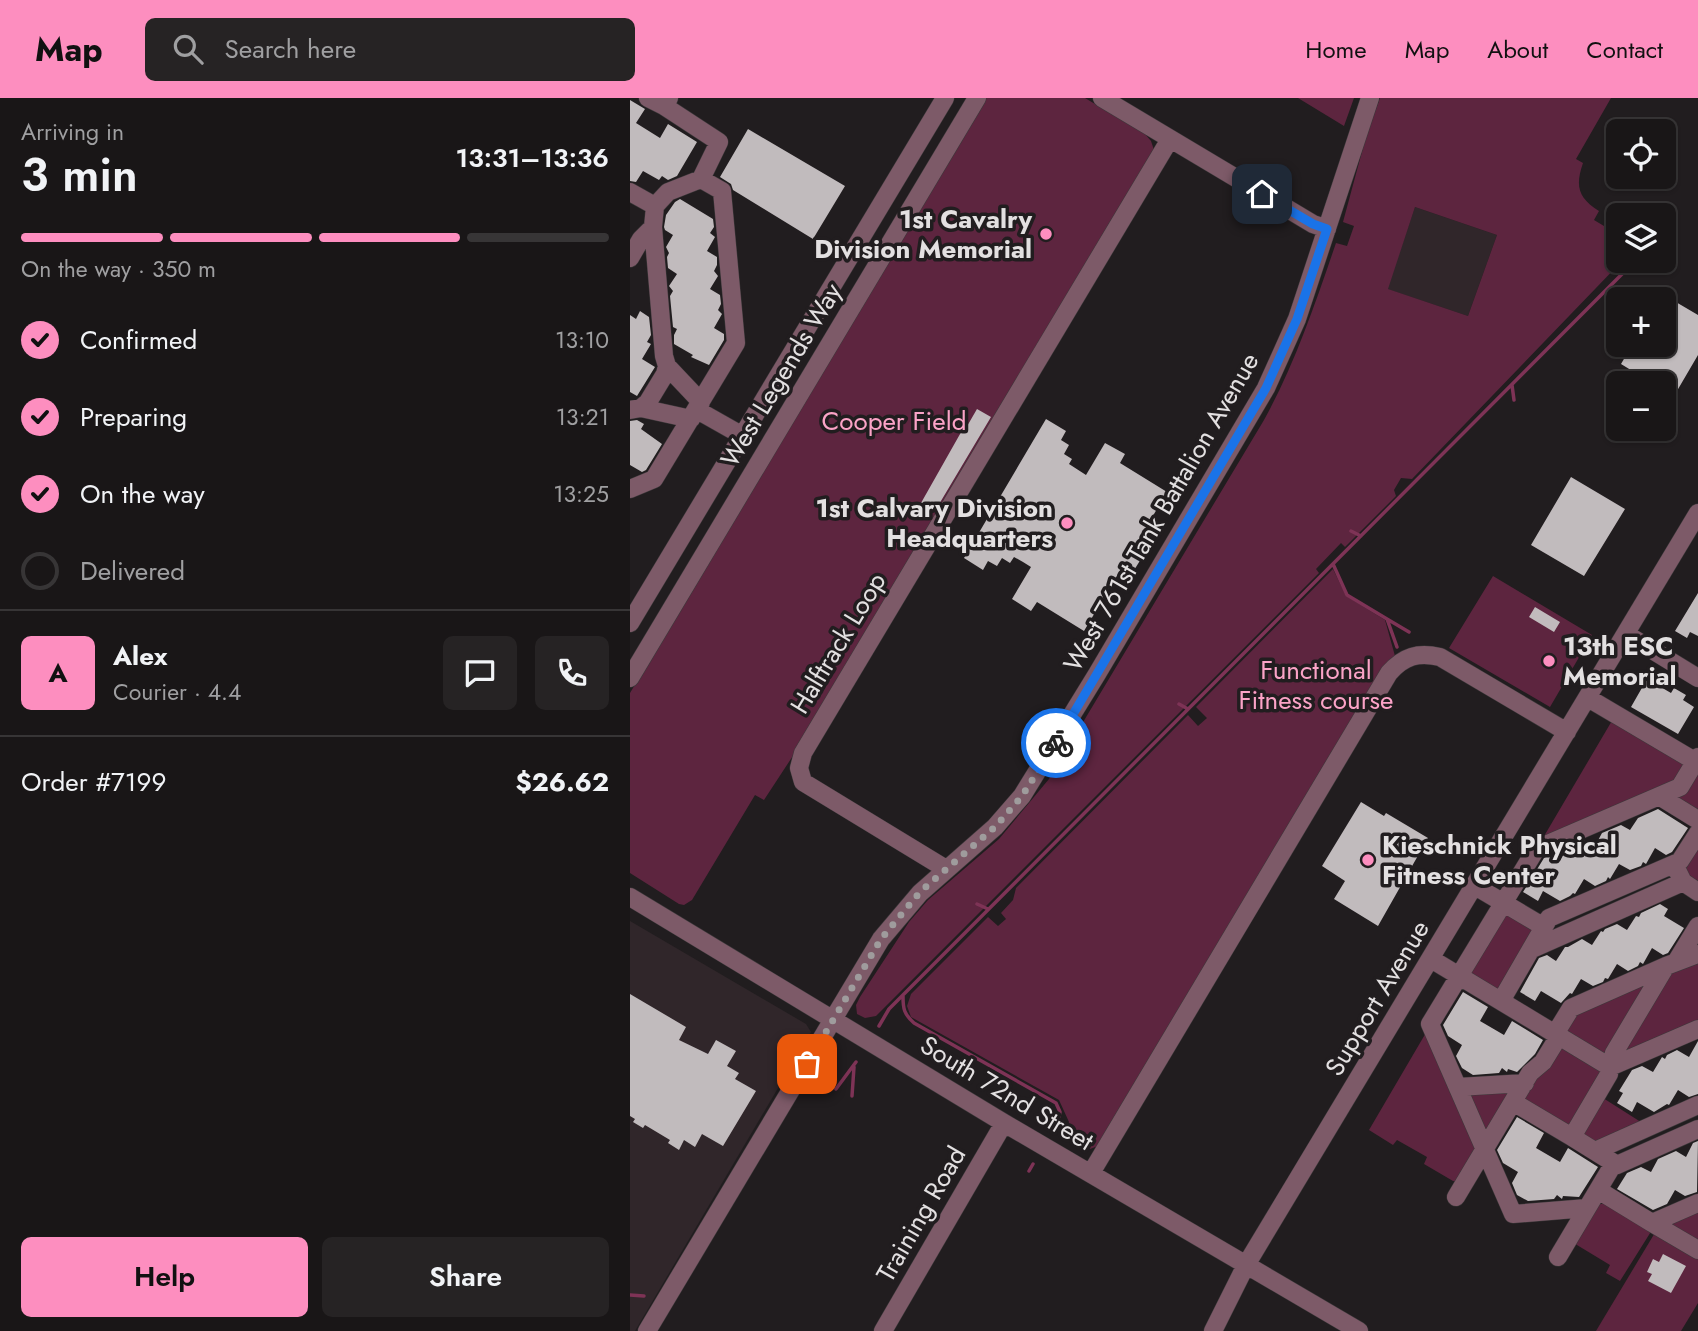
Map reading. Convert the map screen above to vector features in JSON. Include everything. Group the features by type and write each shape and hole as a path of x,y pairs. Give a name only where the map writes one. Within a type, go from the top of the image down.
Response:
{"street":[{"name":"West Legends Way","path":"630,623 945,98"},
{"name":"West Legends Way","path":"630,678 977,98"},
{"path":"1102,98 1313,224 1327,229"},
{"name":"West 761st Tank Battalion Avenue","path":"647,1331 881,939 913,900 995,827 1022,796 1266,388 1297,319 1370,98"},
{"path":"660,101 719,142 701,179 668,192 655,206 653,227 664,356 667,366 696,410 743,436"},
{"name":"Halftrack Loop","path":"946,869 803,782 799,768 803,753 1170,139"},
{"path":"630,489 654,479 736,342 722,191 701,179"},
{"path":"630,192 655,206"},
{"path":"630,258 641,239 653,227"},
{"path":"635,409 648,402 667,366"},
{"path":"635,409 696,410"},
{"name":"Support Avenue","path":"1213,1331 1247,1265 1698,513"},
{"path":"1626,634 1698,678"},
{"path":"1091,1173 1397,664 1416,654 1440,657 1567,732"},
{"path":"1587,1208 1513,1214 1430,1024 1536,849 1680,787 1697,760 1588,698"},
{"path":"1659,796 1698,820"},
{"path":"1501,1001 1549,918 1680,861 1698,833"},
{"path":"1532,949 1691,887 1674,864"},
{"path":"1475,886 1544,927"},
{"name":"South 72nd Street","path":"630,897 1004,1123 1359,1331"},
{"path":"1572,1137 1609,1074 1614,1053 1698,926"},
{"path":"1456,1197 1531,1073 1543,1062 1571,1007 1697,954"},
{"path":"1432,959 1610,1067"},
{"path":"1610,1067 1698,1029"},
{"path":"1458,1087 1525,1083"},
{"path":"1513,1102 1617,1165 1698,1129"},
{"path":"1595,1151 1698,1105"},
{"name":"Training Road","path":"883,1331 1004,1123"},
{"path":"1558,1257 1614,1163"},
{"path":"1598,1191 1698,1250"},
{"path":"1652,1223 1698,1203"}],"shaded area":[{"path":"1415,207 1497,235 1468,316 1387,289"},
{"path":"630,921 806,1024 811,1032 635,1331 630,1331"}],"green space":[{"name":"Cooper Field","path":"986,98 1085,98 1145,134 1154,150 802,742 764,800 755,795 692,900 684,905 679,904 630,873 630,693"},
{"path":"1298,98 1354,98 1344,126"},
{"path":"1380,98 1611,98 1576,159 1583,163 1579,178 1580,191 1599,211 1594,220 1606,227 1606,273 1610,273 1412,479 1401,478 1394,490 1396,496 1345,547 1341,543 1316,569 1319,573 876,1016 865,1018 857,1014 856,1005 860,997 909,922 928,900 999,839 1049,779 1264,420 1295,355 1336,243 1347,246 1354,226 1343,222 1367,133","holes":["1415,207 1497,235 1468,316 1388,289"]},
{"name":"Functional Fitness course","path":"1333,569 1346,596 1385,620 1395,656 1098,1146 1090,1149 1065,1135 1069,1122 1059,1100 911,1017 907,1006 911,994 988,917 998,926 1006,919 1001,913 1013,900 1016,888 1188,715 1198,726 1207,718 1196,707"},
{"path":"1493,576 1592,635 1550,707 1449,648"},
{"path":"1613,719 1681,757 1685,772 1678,784 1540,843"},
{"path":"1698,774 1698,814 1680,804 1678,797"},
{"path":"1698,848 1698,886 1681,866"},
{"path":"1505,910 1535,928 1499,990 1469,977 1468,969"},
{"path":"1698,959 1698,1025 1619,1059 1669,968"},
{"path":"1648,977 1651,986 1605,1057 1567,1036 1564,1025 1573,1010"},
{"path":"1427,1031 1479,1145 1458,1182 1424,1164 1427,1157 1397,1140 1393,1145 1369,1130"},
{"path":"1557,1046 1603,1066 1577,1122 1562,1127 1521,1102"},
{"path":"1518,1086 1487,1138 1463,1091"},
{"path":"1603,1098 1644,1124 1595,1146 1585,1140 1581,1128"},
{"path":"1611,1202 1652,1230 1620,1281 1606,1273 1610,1265 1572,1242 1595,1205"},
{"path":"1698,1206 1698,1246 1672,1230 1672,1217"},
{"path":"1656,1231 1698,1253 1698,1303 1681,1331 1596,1331"}],"building":[{"path":"630,100 645,109 636,123 660,138 668,124 697,142 677,176 668,180 662,176 659,180 643,171 636,182 630,181"},
{"path":"748,129 845,186 813,239 733,190 731,184 720,177"},
{"path":"680,199 713,219 714,227 710,233 715,237 707,251 717,257 714,271 718,276 710,289 720,295 721,304 718,310 722,314 714,328 724,334 724,340 709,365 691,357 693,355 674,344 677,329 673,327 670,296 673,291 669,286 677,274 668,268 669,253 666,247 673,235 664,227 666,215"},
{"path":"1676,302 1698,315 1698,355 1676,393 1676,371 1632,371 1621,364 1625,357 1676,357"},
{"path":"640,311 649,317 651,335 647,342 651,344 642,359 655,367 637,396 630,392 630,315 636,319"},
{"path":"977,409 991,417 935,511 921,503"},
{"name":"1st Calvary Division Headquarters","path":"1046,419 1066,431 1061,440 1069,445 1064,454 1072,459 1069,464 1086,475 1105,443 1125,454 1120,463 1167,492 1131,553 1141,559 1131,575 1121,569 1084,631 1037,602 1031,611 1012,599 1031,567 1023,562 1014,557 1010,563 1002,558 997,566 988,561 983,570 964,558"},
{"path":"637,420 644,424 641,429 662,444 642,472 630,465 630,421"},
{"path":"1571,477 1625,509 1584,576 1531,545"},
{"path":"1698,593 1698,636 1690,632 1687,638 1675,631"},
{"path":"1535,607 1560,622 1554,632 1529,617"},
{"path":"1647,679 1671,693 1674,688 1686,695 1683,700 1694,707 1678,734 1631,707"},
{"name":"Kieschnick Physical Fitness Center","path":"1361,802 1384,816 1386,813 1428,838 1378,926 1334,899 1345,881 1322,866"},
{"path":"1658,809 1688,828 1672,852 1666,855 1655,848 1646,864 1643,862 1641,866 1630,870 1619,864 1610,879 1608,877 1606,881 1595,886 1584,879 1575,894 1560,901 1543,891 1538,901 1523,892 1544,858 1550,855 1560,861 1567,848 1586,840 1595,846 1602,833 1621,825 1630,830 1638,818"},
{"path":"1660,904 1668,909 1664,916 1684,928 1668,953 1663,955 1652,948 1643,964 1640,962 1628,971 1617,964 1608,979 1605,978 1603,982 1593,986 1581,979 1572,994 1561,1003 1541,991 1535,1001 1520,992 1539,958 1547,955 1556,961 1565,947 1582,939 1592,945 1601,931 1617,924 1627,930 1636,916 1639,917 1641,913"},
{"path":"1463,992 1488,1007 1480,1021 1504,1035 1512,1021 1543,1040 1535,1054 1517,1072 1508,1069 1507,1072 1502,1068 1499,1073 1473,1075 1462,1068 1456,1056 1462,1045 1448,1036 1443,1025"},
{"path":"630,994 686,1027 679,1040 708,1054 716,1040 736,1051 727,1066 739,1073 735,1079 756,1091 723,1146 702,1134 695,1147 684,1140 679,1150 668,1143 670,1140 645,1125 643,1128 633,1122 635,1119 630,1116"},
{"path":"1698,1041 1698,1094 1689,1097 1678,1090 1669,1105 1654,1112 1637,1102 1632,1112 1617,1103 1623,1093 1619,1091 1632,1070 1642,1066 1653,1072 1662,1057 1665,1059 1677,1050 1689,1057"},
{"path":"1517,1117 1544,1133 1536,1148 1560,1162 1568,1148 1598,1167 1579,1197 1563,1196 1562,1199 1557,1195 1554,1199 1528,1201 1517,1195 1512,1183 1518,1172 1503,1163 1497,1150"},
{"path":"1698,1141 1697,1192 1685,1196 1675,1190 1667,1204 1653,1210 1617,1189 1627,1173 1641,1167 1651,1172 1658,1159 1676,1151 1686,1157 1693,1143"},
{"path":"1663,1254 1686,1266 1671,1293 1648,1281 1652,1274 1647,1272 1653,1259 1659,1262"}],"waterway":[{"path":"879,1026 889,1009 1623,273"},
{"path":"1512,385 1514,400"},
{"path":"1351,531 1361,536"},
{"path":"1333,564 1347,595 1387,619 1397,647"},
{"path":"1387,619 1409,632"},
{"path":"1179,704 1188,709"},
{"path":"977,904 988,909"},
{"path":"903,996 905,1011 914,1023 1056,1103 1060,1112 1057,1125"},
{"path":"836,1089 856,1062"},
{"path":"852,1096 854,1067"},
{"path":"1029,1171 1033,1164"},
{"path":"630,1295 644,1296"}],"way so far":[{"path":"807,1064 881,939 920,892 995,827 1022,796 1056,743"}],"place":[{"name":"1st Cavalry Division Memorial","path":"1046,234"},
{"name":"1st Calvary Division Headquarters","path":"1067,523"},
{"name":"13th ESC Memorial","path":"1549,661"},
{"name":"Kieschnick Physical Fitness Center","path":"1368,860"}],"route":[{"path":"1056,743 1214,479 1266,388 1289,341 1327,229 1313,224 1262,194"}]}
